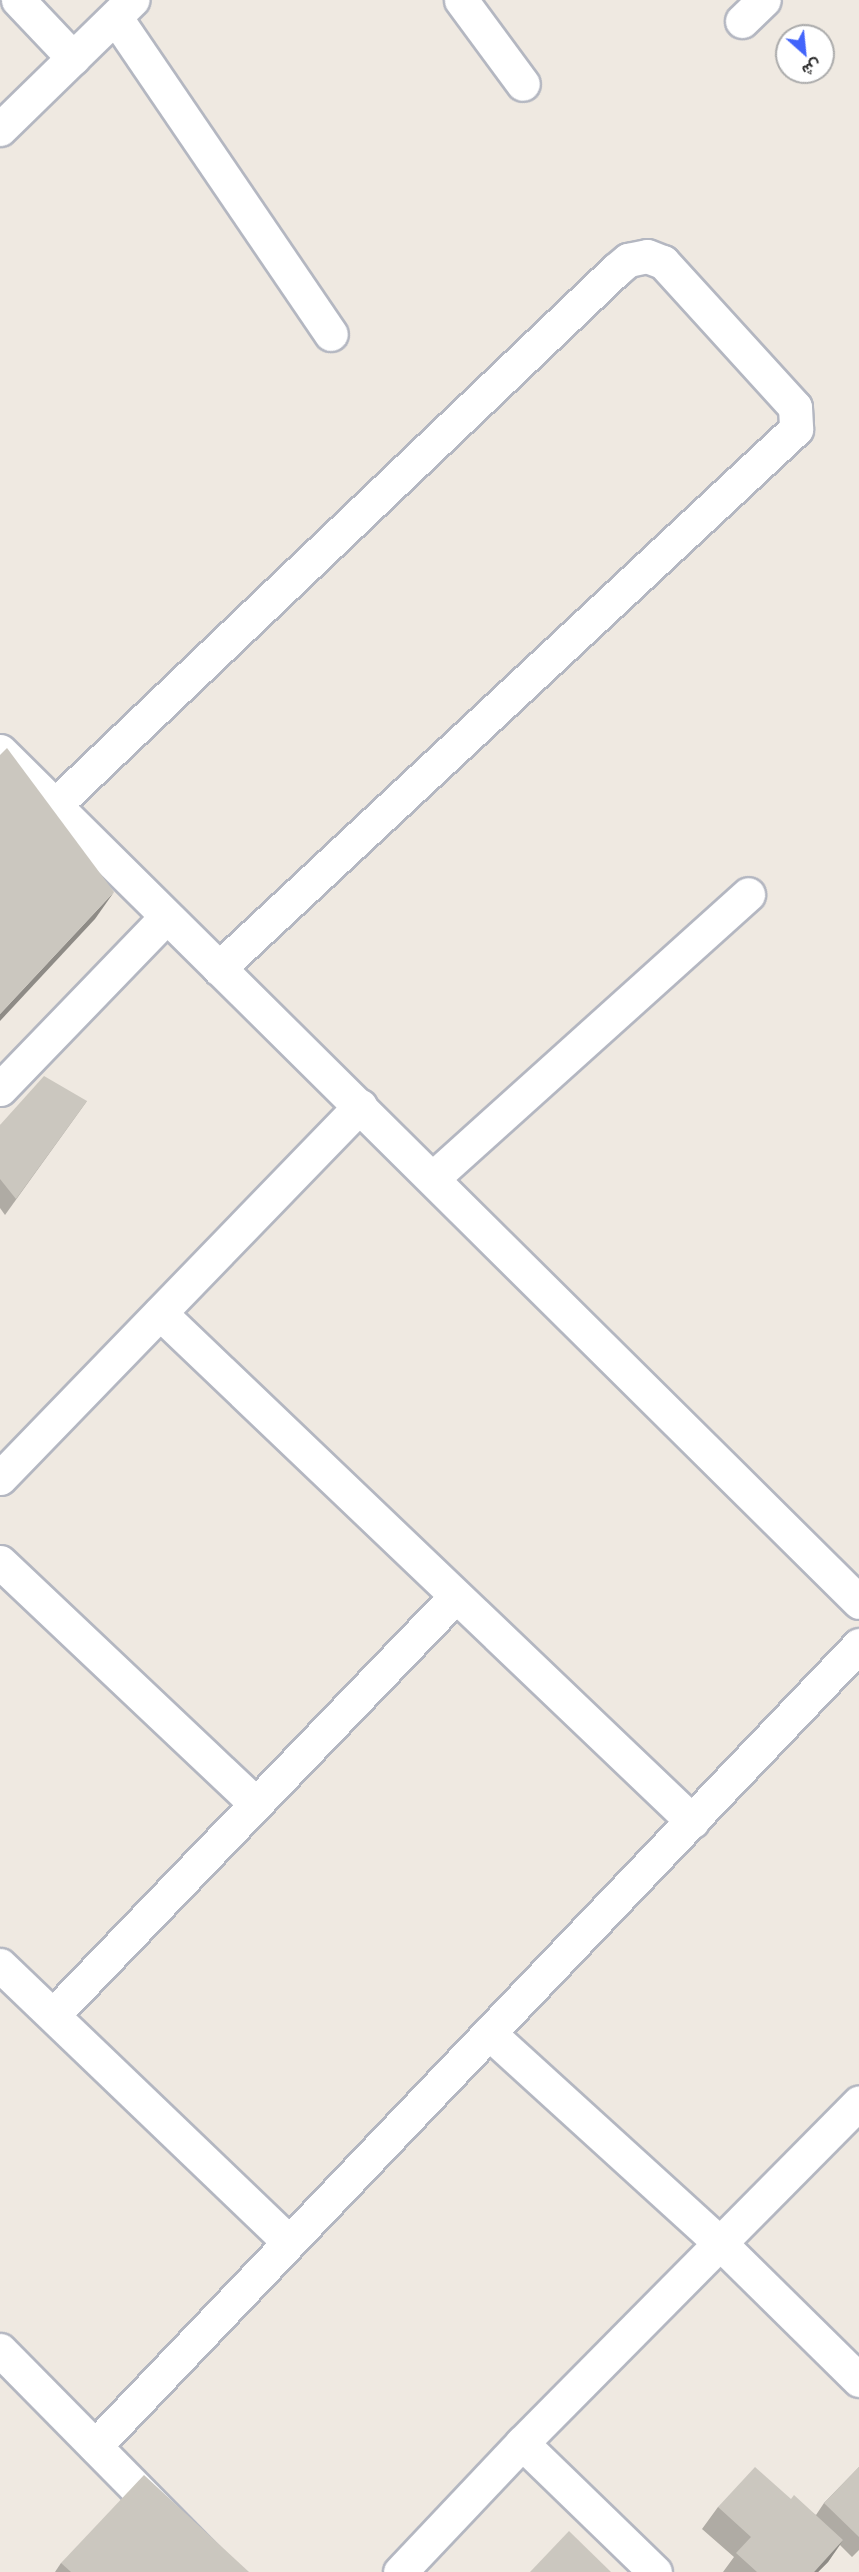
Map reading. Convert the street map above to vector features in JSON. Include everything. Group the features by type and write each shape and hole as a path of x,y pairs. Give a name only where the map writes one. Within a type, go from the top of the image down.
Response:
{"street":[{"path":"18,0 73,58"},
{"path":"461,0 523,84"},
{"path":"0,129 124,9 331,334"},
{"path":"53,807 616,270 628,260 647,256 663,262 795,407 796,429 219,968"},
{"path":"0,751 53,807 433,1178 859,1602"},
{"path":"433,1178 748,894"},
{"path":"0,1089 166,917"},
{"path":"0,1478 360,1106"},
{"path":"160,1313 692,1821"},
{"path":"0,1562 256,1804"},
{"path":"53,2015 456,1596"},
{"path":"95,2446 859,1645"},
{"path":"0,1965 289,2242"},
{"path":"489,2033 720,2243 859,2379"},
{"path":"400,2572 522,2443 859,2102"},
{"path":"3,2359 95,2446 219,2572"},
{"path":"522,2443 655,2572"}],"building":[{"path":"7,748 114,892 0,1014 0,755"},
{"path":"44,1076 87,1101 16,1199 0,1179 0,1125"},
{"path":"755,2467 791,2499 794,2495 843,2540 814,2572 757,2572 736,2553 751,2537 718,2507"},
{"path":"859,2467 859,2537 824,2503"},
{"path":"144,2475 249,2572 71,2572 61,2563"},
{"path":"569,2531 611,2572 530,2572"}]}
